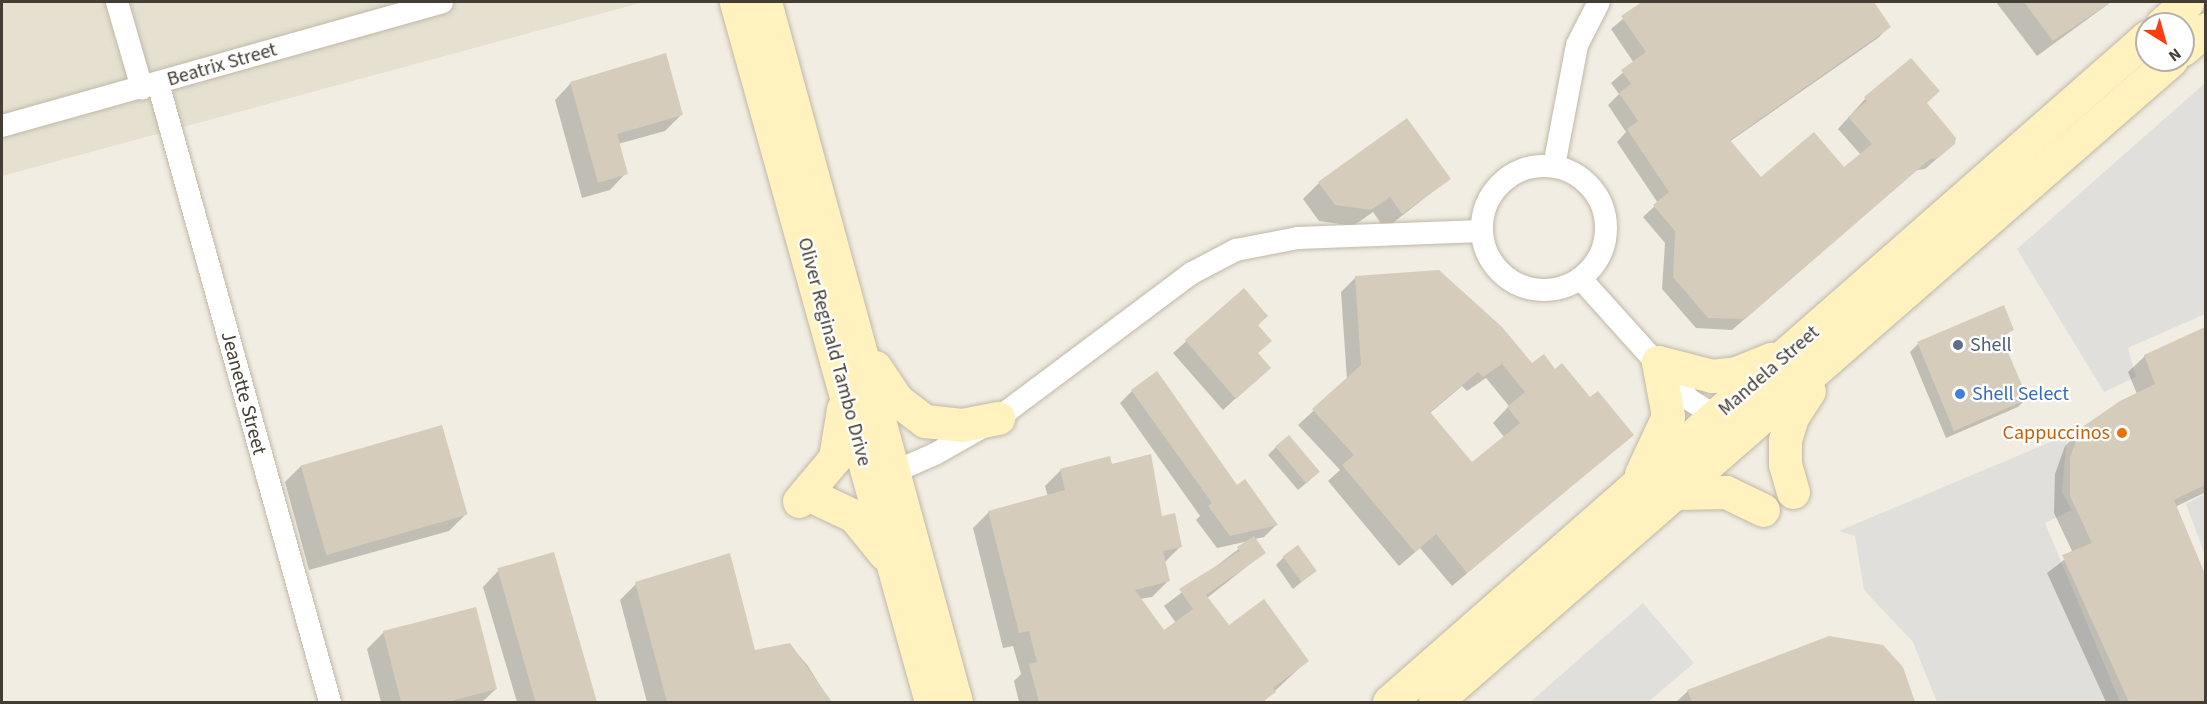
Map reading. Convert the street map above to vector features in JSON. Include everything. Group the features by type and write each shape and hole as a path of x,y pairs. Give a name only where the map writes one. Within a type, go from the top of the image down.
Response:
{"main road":[{"name":"Oliver Reginald Tambo Drive","path":"736,2 845,395 882,477 956,702"},
{"name":"Oliver Reginald Tambo Drive","path":"765,2 858,340 897,570 931,702"},
{"path":"2176,12 2187,2"},
{"name":"Mandela Street","path":"1389,702 2135,48"},
{"name":"Mandela Street","path":"1435,702 1730,448 2157,72"},
{"path":"858,340 888,388 915,416 949,424 998,418"},
{"path":"1633,489 1668,416 1658,362 1700,374 1725,375 1790,351"},
{"path":"1793,492 1785,464 1787,428 1835,356"},
{"path":"845,395 835,458 806,499 854,516 897,570"},
{"path":"1676,493 1726,492 1763,510"}],"street":[{"name":"Jeanette Street","path":"117,2 150,86 330,702"},
{"name":"Beatrix Street","path":"2,126 442,2"},
{"path":"1554,166 1577,45 1599,2"},
{"path":"1554,166 1582,178 1593,189 1605,216 1603,249 1581,279 1562,288 1542,291 1523,288 1493,266 1481,231 1484,209 1494,190 1511,175 1532,167 1554,166"},
{"path":"882,477 952,446 998,418 1192,273 1236,250 1298,238 1481,231"},
{"path":"1581,279 1658,362 1730,448"}],"shaded area":[{"path":"2,2 644,2 2,176"},
{"path":"2205,83 2205,314 2128,348 2136,377 2104,392 2017,249"},
{"path":"2067,435 2062,492 2072,510 2045,523 2120,702 1937,702 1913,642 1864,590 1855,536 1839,531"},
{"path":"2205,494 2205,555 2186,504"},
{"path":"1643,603 1694,663 1648,702 1530,702"}],"building":[{"path":"1642,2 1874,2 1891,27 1730,140 1761,177 1814,132 1844,167 1872,144 1848,117 1867,101 1864,97 1911,58 1940,91 1927,103 1956,138 1955,144 1938,158 1930,159 1745,319 1708,318 1673,277 1675,231 1653,205 1669,192 1627,129 1638,121 1619,93 1631,84 1621,70 1646,52 1621,16"},
{"path":"2024,2 2111,2 2053,41"},
{"path":"666,53 683,115 617,134 628,174 598,183 570,82"},
{"path":"1407,118 1451,179 1402,214 1390,197 1371,210 1335,205 1318,182"},
{"path":"1439,270 1502,327 1532,363 1544,354 1555,369 1562,363 1590,397 1598,391 1634,435 1467,573 1436,534 1415,552 1342,465 1354,455 1312,409 1361,365 1355,276","holes":["1502,364 1525,392 1507,407 1520,423 1472,462 1430,412 1478,372 1483,377"]},
{"path":"1244,288 1268,316 1258,325 1272,341 1258,353 1271,368 1236,399 1185,340"},
{"path":"2004,305 2014,330 2001,336 2028,399 1954,431 1917,342"},
{"path":"2205,327 2205,485 2174,500 2205,574 2205,702 2129,702 2062,555 2092,543 2070,496 2070,457 2081,428 2120,401 2155,384 2144,355"},
{"path":"1157,371 1237,485 1245,479 1278,525 1230,536 1208,506 1212,503 1131,390"},
{"path":"442,425 468,514 326,555 301,466"},
{"path":"1289,435 1320,472 1306,483 1275,447"},
{"path":"1151,454 1162,516 1175,513 1182,547 1163,551 1170,581 1135,590 1164,630 1193,609 1179,589 1240,551 1237,547 1254,536 1266,553 1206,595 1229,625 1264,599 1309,661 1273,688 1276,692 1262,702 1039,702 1029,664 1037,662 1029,631 1019,633 988,511 1065,490 1060,469 1110,456 1112,464"},
{"path":"1298,545 1317,571 1301,582 1283,556"},
{"path":"554,552 597,702 536,702 497,568"},
{"path":"730,553 755,650 790,643 832,702 667,702 635,582"},
{"path":"476,607 497,689 447,702 401,702 383,631"},
{"path":"1829,636 1883,645 1903,667 1915,702 1692,702 1687,690"}],"place":[{"name":"Shell","path":"1958,345"},
{"name":"Shell Select","path":"1960,394"},
{"name":"Cappuccinos","path":"2122,433"}]}
